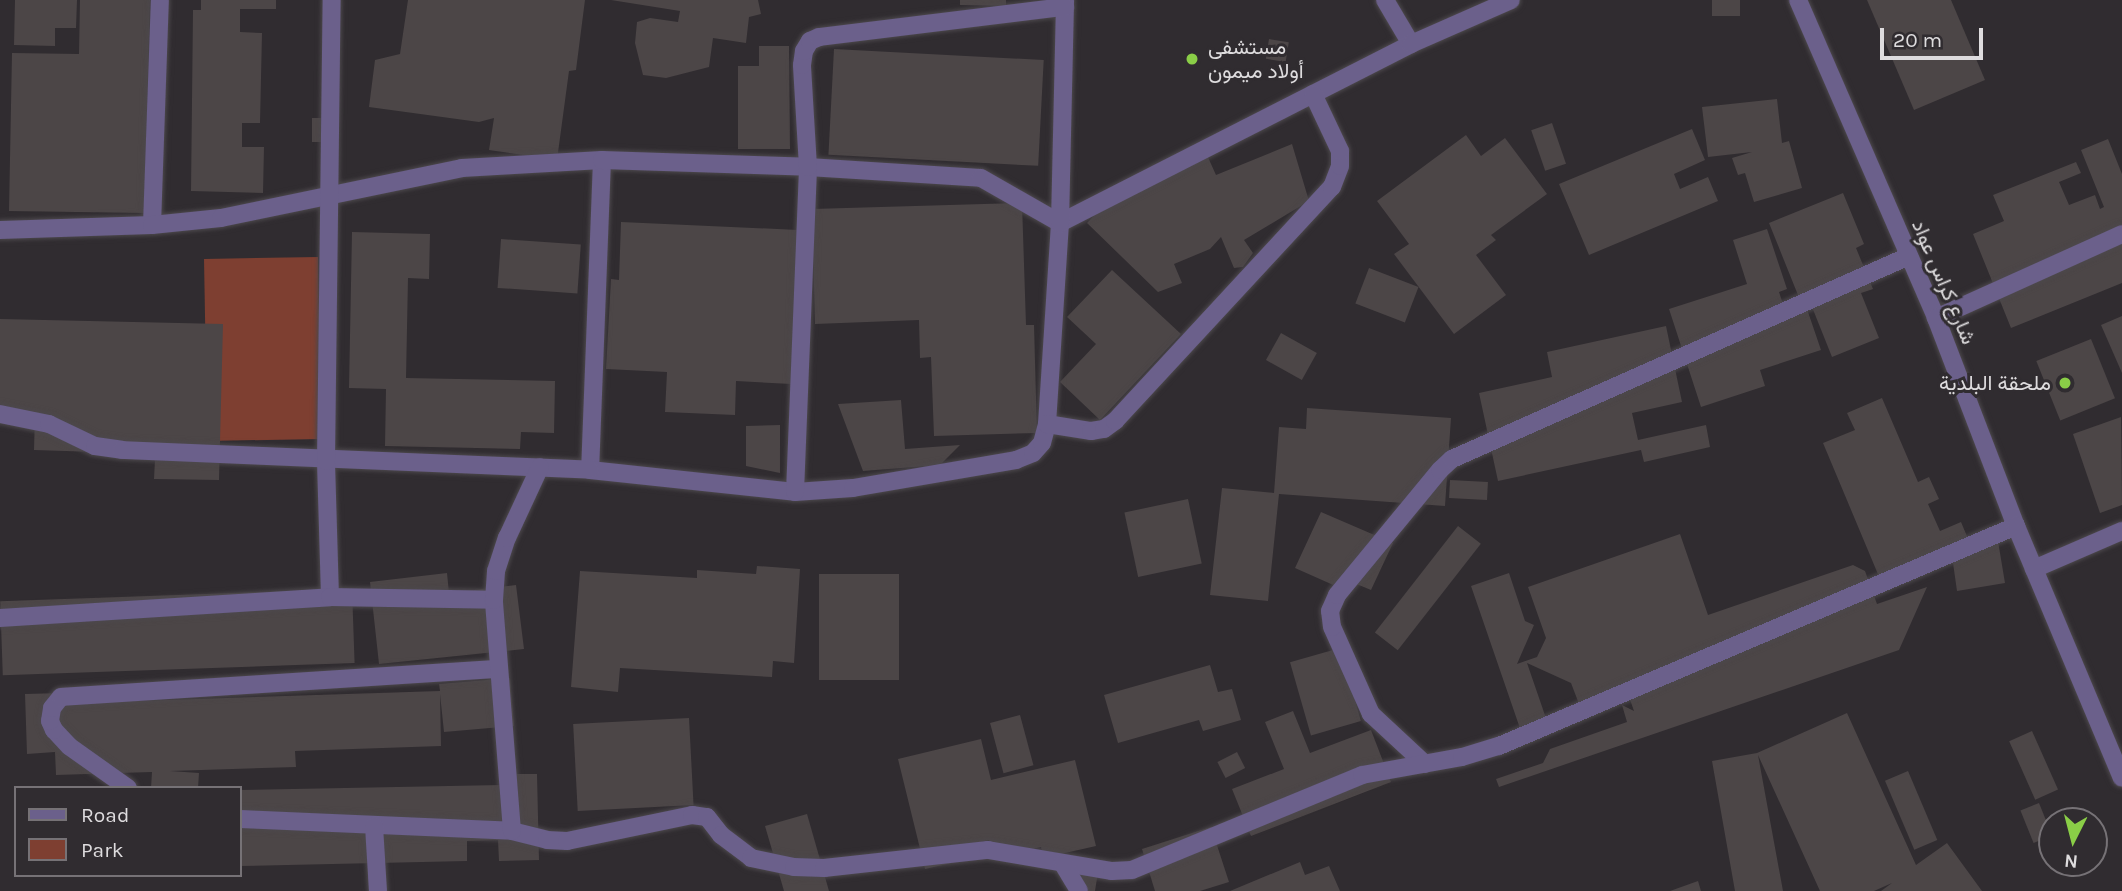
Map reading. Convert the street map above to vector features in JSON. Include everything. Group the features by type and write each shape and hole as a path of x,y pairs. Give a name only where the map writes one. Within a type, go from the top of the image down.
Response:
{"street":[{"path":"152,225 160,0"},
{"path":"330,597 326,461 332,0"},
{"path":"1385,0 1411,44"},
{"path":"1060,223 1411,44 1511,0"},
{"name":"شارع كراس عواد","path":"1798,0 1936,318 2034,569 2122,778"},
{"path":"0,414 49,424 95,446 109,449 326,461 590,470 795,492 853,488 1016,460 1033,453 1042,443 1046,424 1060,223 1065,3 819,37 810,41 804,51 802,65 808,167 795,492"},
{"path":"1046,424 1091,431 1104,429 1115,421 1332,187 1340,166 1340,151 1313,94"},
{"path":"0,230 152,225 252,212 406,177 462,168 602,160 808,167 981,177 1060,223"},
{"path":"590,470 602,160"},
{"path":"1936,318 2122,234"},
{"path":"1425,764 1371,714 1332,627 1330,611 1337,595 1440,470 1452,459 1909,256"},
{"path":"512,831 498,669 494,600 496,571 507,538 540,467"},
{"path":"242,819 512,831 547,840 567,841 692,815 707,817 721,835 751,858 770,864 824,868 988,850 1112,871 1132,870 1362,775 1425,764 1499,746 2017,526"},
{"path":"2034,569 2122,531"},
{"path":"0,618 330,597 494,600"},
{"path":"125,786 69,746 54,730 50,721 52,708 61,696 498,669"},
{"path":"374,826 378,891"},
{"path":"1063,864 1079,891"}],"green space":[{"path":"318,257 321,439 207,441 204,259"}],"building":[{"path":"15,0 77,0 76,28 55,28 55,46 14,45"},
{"path":"80,0 150,0 144,213 9,211 12,53 79,54"},
{"path":"201,0 276,0 276,9 240,9 240,32 262,33 260,123 242,123 242,147 264,147 263,193 191,191 193,10 201,10"},
{"path":"408,0 585,0 576,70 569,71 557,160 489,150 494,118 479,122 369,107 375,60 400,54"},
{"path":"611,0 758,0 761,14 749,17 746,43 713,38 709,67 666,78 643,75 635,43 637,22 650,18 678,22 680,11"},
{"path":"960,0 1006,0 1006,6 960,5"},
{"path":"1712,0 1740,0 1740,16 1712,16"},
{"path":"1867,0 1951,0 1985,80 1914,110"},
{"path":"1269,39 1289,42 1286,62 1266,59"},
{"path":"759,46 789,46 790,149 738,149 738,66 759,66"},
{"path":"834,49 1044,60 1038,166 828,155"},
{"path":"1777,99 1782,143 1789,141 1802,188 1754,202 1745,173 1738,175 1732,158 1752,152 1708,157 1702,107"},
{"path":"312,118 329,118 329,142 312,142"},
{"path":"1552,123 1566,164 1545,171 1531,130"},
{"path":"1692,129 1705,160 1674,174 1680,189 1708,177 1718,201 1589,255 1559,184"},
{"path":"1466,135 1481,156 1505,138 1547,194 1491,235 1496,240 1476,255 1506,295 1454,334 1394,254 1409,244 1377,201"},
{"path":"2108,139 2122,174 2122,283 2011,328 1973,234 2004,221 1993,195 2076,162 2081,173 2059,182 2069,205 2095,195 2100,209 2104,207 2081,150"},
{"path":"1292,144 1309,201 1244,240 1253,253 1243,267 1234,268 1221,237 1210,249 1174,264 1182,283 1158,292 1087,223 1103,206 1207,155 1216,175"},
{"path":"1843,193 1864,244 1856,248 1873,289 1861,293 1879,338 1832,357 1812,307 1807,309 1821,350 1760,370 1765,386 1701,407 1669,309 1747,284 1733,240 1767,229 1787,289 1779,292 1787,316 1804,310 1769,223"},
{"path":"1022,203 1026,325 1034,325 1037,433 934,436 931,357 920,358 919,320 815,324 812,209"},
{"path":"621,222 798,230 791,384 736,381 735,415 665,412 667,372 606,369 611,279 619,280"},
{"path":"352,232 430,234 429,279 408,278 406,378 555,381 554,433 521,432 520,449 385,446 386,389 349,388"},
{"path":"501,239 581,245 577,293 498,288"},
{"path":"1369,268 1418,287 1405,322 1355,303"},
{"path":"1112,270 1181,334 1100,420 1060,382 1096,344 1067,317"},
{"path":"2122,316 2122,373 2101,325"},
{"path":"0,319 223,324 219,480 154,479 155,459 127,453 34,450 35,412 0,412"},
{"path":"1666,326 1682,402 1632,413 1638,440 1706,425 1710,447 1644,462 1641,450 1498,481 1479,393 1552,377 1547,352"},
{"path":"1281,333 1317,353 1302,380 1266,360"},
{"path":"2091,339 2115,398 2060,420 2036,361"},
{"path":"1882,398 1918,482 1929,477 1939,499 1928,504 1940,531 1961,522 1969,541 1998,541 2005,583 1957,591 1951,549 1880,579 1823,443 1855,430 1847,413"},
{"path":"901,400 905,449 960,445 940,465 863,471 838,404"},
{"path":"1307,408 1451,418 1445,506 1279,494 1268,601 1210,595 1222,488 1274,493 1279,427 1306,429"},
{"path":"2121,417 2122,505 2100,513 2073,434"},
{"path":"780,425 780,473 746,466 746,426"},
{"path":"1450,480 1488,482 1487,500 1449,498"},
{"path":"1188,499 1202,564 1138,577 1124,513"},
{"path":"1321,512 1393,543 1371,590 1354,583 1349,592 1295,568"},
{"path":"1458,526 1481,544 1398,650 1375,632"},
{"path":"1680,534 1708,615 1853,565 1865,571 1877,604 1927,587 1899,650 1499,787 1496,779 1543,763 1550,749 1627,722 1622,705 1634,711 1626,688 1579,704 1571,683 1527,663 1548,724 1524,740 1471,586 1509,573 1525,621 1534,625 1517,664 1537,657 1546,638 1528,587"},
{"path":"757,566 800,569 794,663 773,661 772,677 620,668 618,692 571,687 580,571 697,578 697,570 756,574"},
{"path":"447,573 449,593 516,585 524,649 379,664 370,582"},
{"path":"819,574 899,574 899,680 819,680"},
{"path":"352,589 355,663 3,675 0,601"},
{"path":"1340,648 1361,721 1311,735 1290,662"},
{"path":"1210,665 1218,692 1232,689 1241,720 1203,731 1199,720 1118,743 1104,695"},
{"path":"510,678 514,726 444,732 440,694 441,746 295,751 296,767 170,771 199,773 198,786 151,786 152,772 56,775 55,752 27,754 25,694 136,691 136,701 440,691 439,684"},
{"path":"1293,711 1310,753 1371,730 1391,782 1251,836 1232,789 1284,769 1265,722"},
{"path":"1847,713 1916,865 1947,843 1982,891 1881,891 1892,883 1874,891 1820,891 1758,755 1783,891 1735,891 1712,761 1757,753"},
{"path":"1020,715 1033,765 1004,773 990,723"},
{"path":"689,718 694,805 578,811 573,724"},
{"path":"2032,731 2058,789 2035,800 2009,741"},
{"path":"981,739 991,780 1075,760 1096,846 1043,858 1041,847 993,858 989,840 956,847 960,861 925,869 898,759"},
{"path":"1237,752 1245,768 1226,778 1217,762"},
{"path":"1908,771 1937,840 1914,850 1885,781"},
{"path":"501,774 537,774 539,860 499,861 498,840 467,841 467,861 242,866 242,790 501,785"},
{"path":"2039,803 2038,841 2034,843 2020,810"},
{"path":"807,814 829,891 784,891 765,826"},
{"path":"1211,827 1229,882 1200,891 1155,891 1142,849"},
{"path":"1300,862 1305,875 1329,866 1340,891 1230,891"},
{"path":"1077,869 1098,872 1095,891 1073,891"},
{"path":"1698,881 1701,891 1670,891"}],"place":[{"name":"مستشفى أولاد ميمون","path":"1192,59"},
{"name":"ملحقة البلدية","path":"2065,383"}]}
